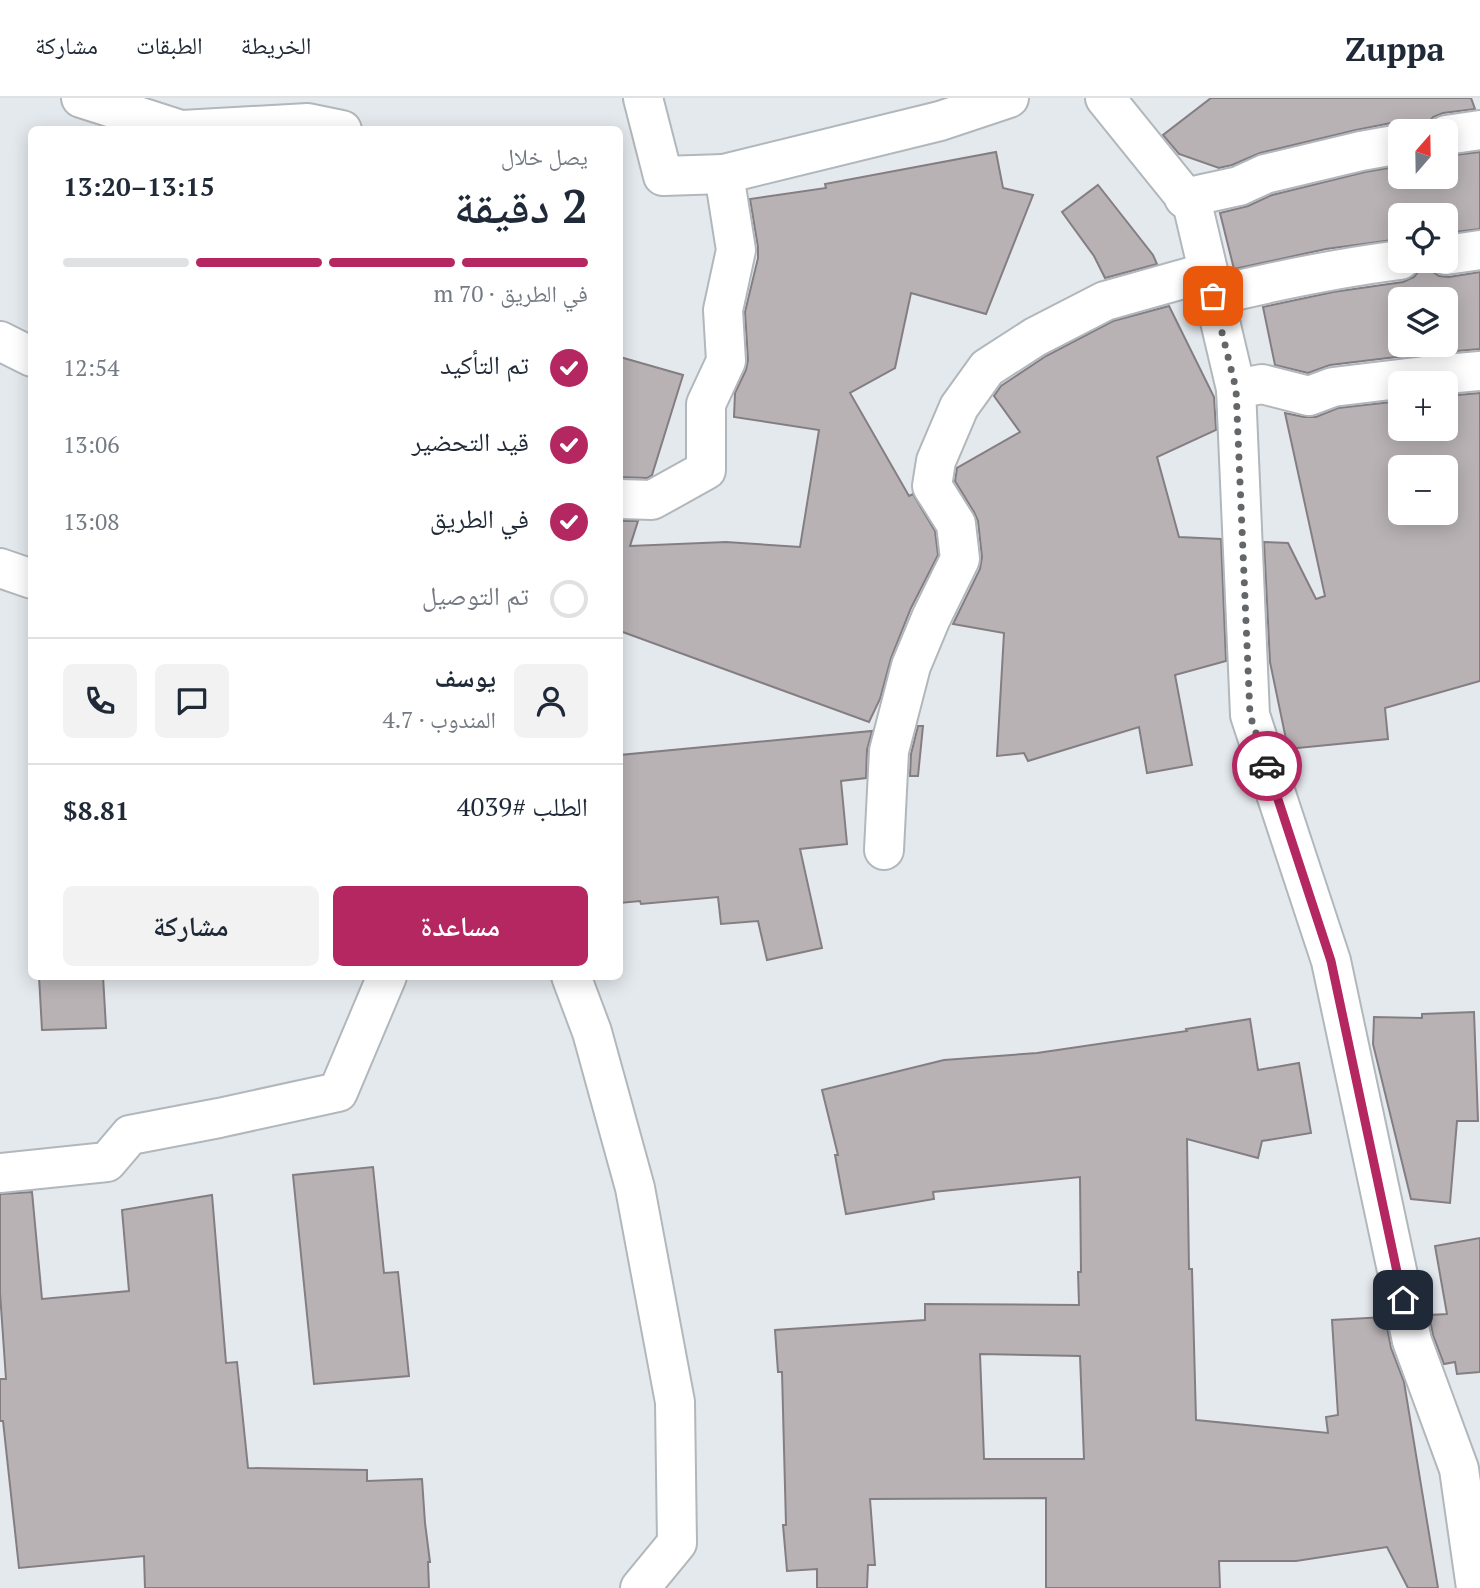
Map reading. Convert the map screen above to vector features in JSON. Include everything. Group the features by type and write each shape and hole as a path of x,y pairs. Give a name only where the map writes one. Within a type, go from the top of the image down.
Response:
{"street":[{"path":"81,98 168,126"},
{"path":"642,98 663,176 724,174 940,121 1009,98"},
{"path":"1105,98 1193,207 1236,389 1250,715 1331,961 1412,1341 1459,1469 1476,1588"},
{"path":"254,126 308,123 323,126"},
{"path":"1458,133 1480,130"},
{"path":"1184,198 1239,187 1265,174 1388,146"},
{"path":"623,499 652,500 706,470 706,404 726,361 723,310 736,250 724,174"},
{"path":"1458,253 1480,250"},
{"path":"884,849 889,751 911,666 960,559 956,524 932,486 936,461 959,407 987,368 1035,337 1105,300 1388,262"},
{"path":"0,341 28,355"},
{"path":"1236,389 1262,384 1309,396 1333,387 1480,371"},
{"path":"0,568 28,578"},
{"path":"0,1173 107,1162 130,1135 338,1092 385,980"},
{"path":"572,980 592,1032 635,1188 675,1402 677,1542 640,1588"}],"building":[{"path":"1211,98 1471,98 1475,109 1443,113 1431,119 1388,119 1388,124 1260,153 1219,168 1179,154 1163,135"},
{"path":"996,152 1003,188 1033,195 986,314 911,293 895,368 850,393 909,496 913,494 935,531 938,555 911,608 891,658 880,699 869,722 623,632 623,521 638,521 630,546 726,542 800,547 819,430 734,417 735,393 748,360 745,312 758,258 750,199 826,188 825,184"},
{"path":"1480,152 1480,229 1458,232 1458,203 1388,203 1388,241 1326,249 1234,269 1220,213 1248,206 1272,195 1388,168 1388,189 1458,189 1458,155"},
{"path":"1098,185 1153,255 1157,264 1105,278 1094,256 1062,212"},
{"path":"1480,272 1480,349 1458,351 1458,287 1388,287 1388,357 1396,357 1330,365 1308,373 1275,365 1263,307 1333,292 1403,282 1417,273 1435,273 1449,277"},
{"path":"1169,306 1214,397 1216,430 1157,457 1179,537 1221,539 1226,661 1175,675 1192,765 1147,773 1139,727 1028,761 1024,753 997,756 1004,633 953,624 980,569 982,557 978,521 955,481 957,468 1020,432 994,396 1001,386 1046,356 1113,321"},
{"path":"623,358 683,375 652,475 647,478 623,477"},
{"path":"1480,393 1480,681 1385,708 1388,739 1288,749 1270,662 1264,542 1288,543 1316,599 1325,596 1285,413 1316,417 1338,408 1388,402 1388,441 1458,441 1458,395"},
{"path":"918,726 923,726 918,776 910,776 911,754"},
{"path":"872,731 867,750 866,778 841,781 847,844 800,849 822,948 767,960 758,921 721,924 718,897 641,904 640,901 623,903 623,755"},
{"path":"39,980 103,980 106,1028 42,1030"},
{"path":"1474,1012 1478,1121 1457,1121 1450,1203 1411,1199 1373,1044 1374,1017 1422,1018 1422,1014"},
{"path":"1250,1019 1258,1070 1299,1063 1311,1133 1262,1141 1258,1158 1187,1139 1189,1269 1192,1269 1196,1420 1328,1433 1326,1417 1338,1415 1332,1320 1385,1317 1391,1348 1404,1382 1438,1588 1408,1588 1387,1547 1296,1561 1219,1561 1220,1588 1046,1588 1046,1498 870,1499 875,1565 868,1565 867,1588 817,1588 817,1569 787,1571 783,1525 786,1525 782,1372 778,1372 775,1330 925,1320 925,1304 1079,1305 1080,1177 933,1192 934,1199 846,1214 835,1155 838,1155 822,1090 944,1060 1037,1053 1187,1031 1186,1029","holes":["980,1354 1080,1356 1084,1459 984,1459"]},
{"path":"373,1167 384,1273 398,1272 409,1376 314,1384 293,1175"},
{"path":"32,1192 42,1299 129,1291 122,1210 212,1195 226,1363 237,1362 248,1468 367,1470 367,1481 422,1479 430,1562 429,1588 145,1588 144,1556 19,1568 3,1421 0,1421 0,1379 6,1379 0,1293 0,1194"},
{"path":"1480,1238 1480,1372 1457,1374 1455,1362 1444,1364 1429,1315 1447,1314 1435,1246"}],"way so far":[{"path":"1213,296 1236,389 1250,715 1267,766"}],"route":[{"path":"1267,766 1331,961 1403,1300"}]}
